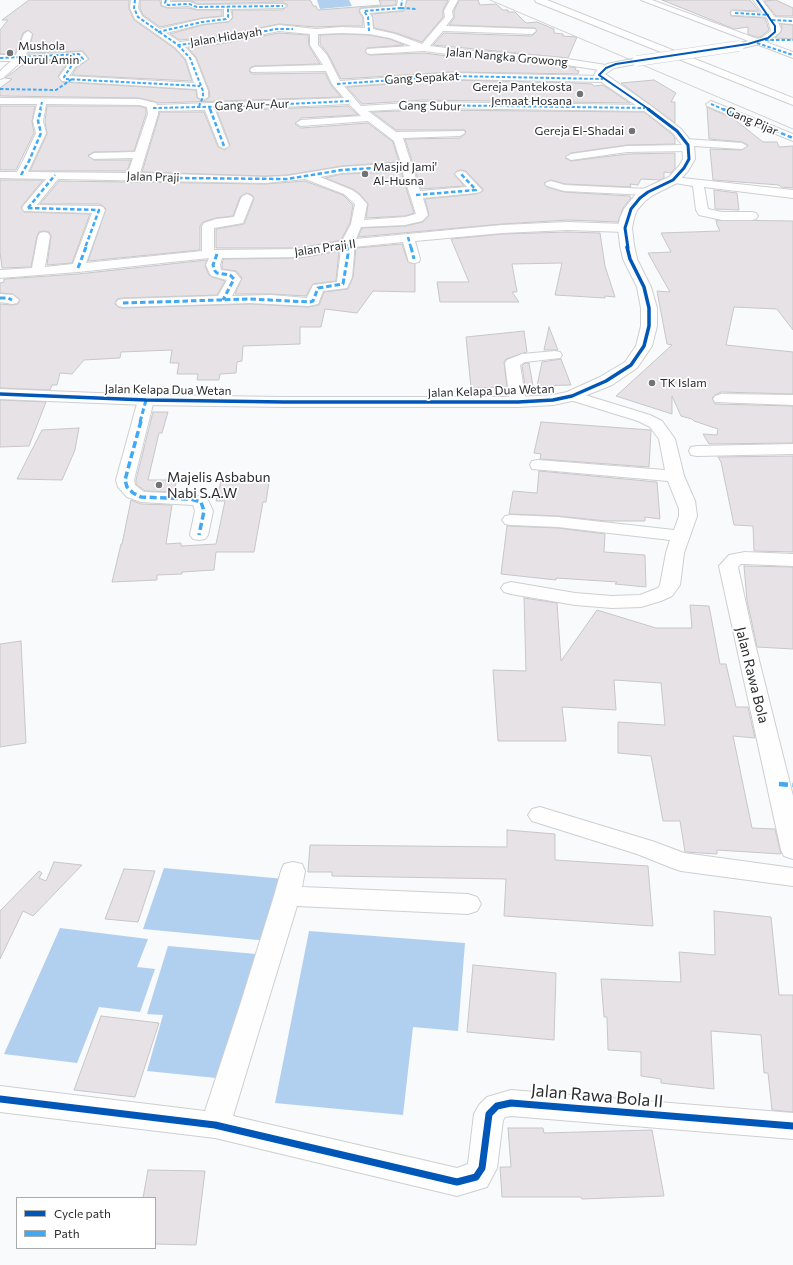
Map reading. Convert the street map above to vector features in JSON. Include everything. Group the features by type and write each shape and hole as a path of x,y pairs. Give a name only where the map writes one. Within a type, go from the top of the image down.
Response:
{"main road":[{"path":"539,0 793,102"},
{"path":"688,145 677,131 604,73 616,64 739,46 760,41 775,32 776,29 770,17 757,0"},
{"path":"686,45 722,59"},
{"name":"Jalan Kelapa Dua Wetan","path":"0,394 146,400 291,402 518,402 553,400 572,396 606,381 631,365 644,346 649,326 649,308 644,287 630,259 625,228 627,218 631,209 640,198 648,192 673,180 688,164 688,145"}],"street":[{"name":"Jalan Hidayah","path":"135,0 134,8 138,17 178,45 220,40 293,25 316,32"},
{"path":"166,0 165,3 169,5 189,2 194,7 228,8 283,6"},
{"path":"370,51 428,52 441,28 449,17 448,11 454,0"},
{"path":"645,0 760,41 793,55"},
{"path":"369,31 368,17 364,11 402,4 416,9"},
{"path":"158,32 208,21 226,19 228,17 228,8"},
{"path":"735,13 793,21"},
{"path":"482,30 487,20"},
{"path":"441,28 532,31"},
{"name":"Jalan Nangka Growong","path":"316,32 334,30 369,31 392,36 457,63 514,67 583,64 604,73"},
{"path":"316,32 314,33 314,45 322,55 336,84 354,105 394,135 400,144 422,215 418,218 358,224"},
{"path":"0,76 22,54 28,34"},
{"path":"760,41 793,40"},
{"path":"178,45 190,58 203,91 204,106 224,146"},
{"path":"0,58 80,54 83,59 72,65 64,77 65,79 200,86"},
{"name":"Jalan Nangka Growong","path":"583,64 583,78"},
{"name":"Gang Sepakat","path":"336,84 449,76 514,67 583,78 604,73"},
{"path":"255,70 329,68"},
{"path":"0,89 56,90 72,79"},
{"path":"0,101 139,102 152,105 153,114 133,176"},
{"path":"21,175 29,161 41,133 38,121 42,102"},
{"name":"Gang Pijar","path":"712,104 793,138"},
{"name":"Gang Subur","path":"354,105 648,108"},
{"name":"Gang Aur-Aur","path":"153,108 204,106 354,105"},
{"path":"301,124 371,118"},
{"path":"459,121 462,144"},
{"path":"394,135 460,133"},
{"path":"571,157 627,149 688,145 742,146"},
{"path":"94,156 140,155"},
{"name":"Jalan Praji","path":"0,175 133,176 265,180 306,176 342,170 406,166"},
{"path":"416,195 476,190 461,174"},
{"path":"55,175 27,208 99,210 78,268"},
{"path":"123,303 271,299 306,302 313,300 318,288 343,284 348,254 347,244 358,224 361,204 355,196 340,188 306,176"},
{"path":"673,180 793,194"},
{"path":"698,182 702,210 704,212 722,216 752,216"},
{"path":"550,184 564,188 648,192"},
{"path":"223,300 234,279 230,275 217,273 215,271 208,226 216,223 239,220 247,198"},
{"name":"Jalan Praji II","path":"0,274 78,268 212,254 300,253 347,244 408,237 544,226 625,228"},
{"path":"38,271 44,236"},
{"path":"408,237 414,259"},
{"path":"518,402 512,364 513,362 522,358 555,355"},
{"path":"511,588 575,599 612,602 641,601 664,592 670,585 675,553 688,516 688,509 675,476 667,439 656,424 644,418 572,396"},
{"path":"721,399 793,400"},
{"path":"146,400 125,480 127,487 133,494 141,497 190,499 201,502 204,511 199,535"},
{"path":"697,451 793,449"},
{"path":"538,465 675,476"},
{"path":"511,520 558,522 681,536"},
{"name":"Jalan Rawa Bola","path":"793,560 745,558 736,560 728,566 743,636 786,784 793,850"},
{"path":"540,815 646,848 681,862 793,877"},
{"path":"0,1099 215,1125 254,1005 290,884 468,904"},
{"name":"Jalan Rawa Bola II","path":"215,1125 457,1182 476,1177 482,1168 488,1114 497,1106 511,1103 793,1126"}],"water":[{"path":"317,0 349,0 352,6 320,9"},
{"path":"164,868 285,879 269,941 143,929"},
{"path":"60,928 148,939 137,967 155,969 140,1012 99,1007 77,1063 4,1054"},
{"path":"309,931 465,943 458,1031 413,1027 403,1115 275,1103"},
{"path":"168,946 256,954 226,1079 147,1071 163,1015 147,1014"}],"building":[{"path":"29,0 129,0 129,9 134,20 174,48 185,60 192,81 72,75 76,68 89,59 83,51 28,53 33,34 28,30 23,33 15,54 0,54 0,30 8,20 2,20"},
{"path":"140,0 160,0 161,6 168,8 222,10 222,16 202,18 160,27 143,15 140,8"},
{"path":"189,0 309,0 318,10 381,5 379,0 396,0 396,5 360,8 359,12 363,18 363,26 316,27 279,24 220,36 180,40 170,34 202,25 229,22 233,18 232,10 283,10 288,5 283,2 198,4"},
{"path":"407,0 448,0 443,10 443,17 422,42 396,33 374,28 372,14 404,11"},
{"path":"459,0 478,0 480,5 496,4 503,10 515,12 526,23 537,22 554,29 554,33 563,34 563,36 577,37 568,58 433,45 444,33 532,36 537,31 535,28 449,25 454,18 454,11"},
{"path":"662,0 750,0 759,11 732,10 730,12 731,16 765,18 769,30 760,37 756,37 748,34 748,27 734,29"},
{"path":"776,0 793,8 793,16 776,16 764,1"},
{"path":"781,24 793,25 793,39 775,38 781,32"},
{"path":"279,33 308,35 309,46 320,64 255,66 251,67 249,71 252,74 325,73 331,85 341,97 158,103 139,98 0,96 0,88 12,79 5,78 24,64 21,64 23,62 74,59 68,62 58,76 62,82 196,90 197,98 204,101 210,97 209,90 196,57 188,48 220,44"},
{"path":"320,35 369,35 390,39 404,45 367,48 365,52 370,55 424,53 462,58 554,64 576,68 575,70 579,71 578,74 452,72 341,79 328,54 320,44"},
{"path":"452,80 577,83 592,84 594,86 603,85 630,103 423,100 362,104 347,87"},
{"path":"654,80 676,93 671,102 675,102 675,123 621,83"},
{"path":"0,106 35,106 32,121 34,133 16,170 0,170"},
{"path":"47,106 139,106 146,108 146,114 134,151 94,152 88,155 94,160 131,160 127,171 30,171 47,134 45,121"},
{"path":"348,106 358,115 301,118 295,124 301,128 368,123 393,142 399,162 342,166 287,175 265,176 142,172 160,112 204,112 218,147 225,150 230,145 217,111"},
{"path":"707,107 734,119 763,142 777,142 779,147 793,146 793,188 781,187 779,185 713,180 710,149 742,150 748,145 742,142 709,139"},
{"path":"423,110 644,112 672,134 675,138 675,144 627,145 571,153 565,158 571,161 627,154 675,153 675,168 671,173 664,172 664,178 660,180 641,179 638,185 630,184 631,187 565,184 551,180 544,183 547,187 564,192 630,196 631,198 623,208 618,222 568,220 502,224 358,237 362,228 405,226 423,222 429,215 425,199 476,194 483,191 483,189 466,171 461,170 454,174 464,186 421,189 405,139 460,138 466,133 465,130 396,130 372,112"},
{"path":"401,172 414,213 405,216 366,218 368,204 360,194 353,189 325,178 342,174"},
{"path":"0,180 43,180 21,207 24,212 90,214 72,263 47,265 51,236 49,232 44,231 39,232 37,236 31,267 2,268 0,252"},
{"path":"59,181 265,184 305,181 343,195 353,205 350,223 341,240 300,248 216,248 216,229 244,224 254,199 252,195 246,193 240,197 233,216 216,218 203,222 200,226 200,250 88,261 106,209 99,204 40,204"},
{"path":"714,190 737,193 739,210 715,209"},
{"path":"716,220 793,221 793,330 777,309 734,307 726,345 793,352 793,394 721,392 712,398 715,404 793,406 793,443 709,444 703,434 717,435 718,429 681,416 672,396 672,414 616,396 672,345 667,344 657,291 670,292 648,253 671,252 661,233 720,231"},
{"path":"568,232 600,233 605,266 615,297 605,296 605,298 555,295 562,263 512,264 517,292 512,292 519,302 440,302 437,282 469,282 451,239 502,234"},
{"path":"402,244 408,262 415,264 415,292 373,291 357,313 325,309 321,327 300,327 300,344 243,346 242,361 237,362 236,373 220,374 219,380 197,380 198,374 177,374 179,363 170,363 172,350 121,352 120,358 84,360 72,374 60,373 57,385 52,385 50,390 0,388 0,304 18,304 20,300 13,294 0,293 0,283 4,282 4,279 78,274 207,260 205,266 209,275 225,281 217,295 123,298 117,299 115,304 118,307 123,308 250,304 308,307 319,305 324,292 348,289 353,277 356,248"},
{"path":"339,251 336,281 313,284 306,296 235,294 242,278 236,271 222,269 223,259 300,258"},
{"path":"549,327 558,350 544,350"},
{"path":"524,331 527,352 506,359 504,362 507,387 471,388 466,337"},
{"path":"561,359 571,385 537,386 542,362"},
{"path":"525,363 529,363 533,386 525,386 522,366"},
{"path":"0,400 46,402 29,446 0,447"},
{"path":"153,412 168,412 162,433 159,433 148,480 176,480 175,492 145,491 136,484"},
{"path":"541,422 651,430 649,467 540,459 541,454 534,453"},
{"path":"79,428 75,450 62,480 17,479 42,430"},
{"path":"793,456 793,552 754,551 753,526 734,525 721,462 718,457"},
{"path":"539,471 657,482 660,519 645,517 645,521 606,521 558,516 509,514 513,491 537,493"},
{"path":"221,481 269,482 266,502 263,502 254,552 216,552 214,570 157,575 157,580 112,582 131,500 141,504 172,505 166,544 181,543 181,546 216,544 225,501 216,501"},
{"path":"507,526 558,528 605,534 604,552 645,555 646,587 615,584 617,582 556,578 556,580 501,574"},
{"path":"744,566 793,567 793,649 757,647 747,600"},
{"path":"524,598 557,603 561,661 597,610 656,628 692,628 690,605 709,606 720,664 726,664 736,707 748,707 755,738 733,736 752,828 775,829 781,854 717,850 717,854 685,852 680,821 663,821 651,756 618,753 618,722 665,725 661,683 614,680 616,710 562,707 566,741 498,741 493,670 526,671"},
{"path":"21,641 26,743 0,747 0,644"},
{"path":"507,830 555,834 555,860 648,866 653,926 504,916 506,879 332,876 332,872 308,872 310,845 507,847"},
{"path":"54,862 82,865 33,916 23,911 0,959 0,911 39,871 42,873 39,878 46,881"},
{"path":"124,869 155,871 138,922 105,919"},
{"path":"714,911 771,917 779,995 793,995 793,1112 772,1110 768,1073 764,1073 761,1035 711,1031 714,1089 661,1083 661,1079 641,1076 641,1052 608,1050 607,1017 604,1017 601,979 681,982 679,952 715,955"},
{"path":"473,965 556,973 554,1040 467,1032"},
{"path":"101,1016 159,1023 135,1097 74,1090"},
{"path":"508,1128 543,1128 544,1133 652,1130 664,1196 582,1199 581,1197 502,1197 500,1167 511,1167"},
{"path":"148,1170 205,1171 196,1245 156,1244 156,1197 143,1197"}],"tram line":[{"path":"490,0 793,129"}],"marked path":[{"path":"135,0 134,8 138,17 178,45 220,40 276,29 293,29"},
{"path":"166,0 165,3 168,5 189,4 197,7 283,6"},
{"path":"369,31 368,17 364,11 401,8 402,0"},
{"path":"158,32 202,22 226,19 228,17 228,8"},
{"path":"401,8 416,9"},
{"path":"735,13 769,15"},
{"path":"772,20 793,21"},
{"path":"765,40 793,40"},
{"path":"757,43 793,55"},
{"path":"178,45 190,58 203,91 203,97 199,106"},
{"path":"0,58 79,54 83,59 72,65 64,77 65,79 200,86"},
{"path":"337,84 452,76 603,79"},
{"path":"0,89 56,90 72,79"},
{"path":"153,108 244,106 351,101"},
{"path":"21,175 29,161 41,133 38,121 42,102"},
{"path":"711,104 793,138"},
{"path":"423,105 645,108"},
{"path":"209,106 224,146"},
{"path":"171,178 287,179 342,170 406,166"},
{"path":"416,195 476,190 461,174"},
{"path":"28,208 55,175"},
{"path":"28,208 99,210 78,268"},
{"path":"408,237 414,259"},
{"path":"123,303 250,299 310,302 313,301 318,288 343,284 348,254 347,244"},
{"path":"217,254 213,265 215,271 217,273 230,275 234,279 223,300"},
{"path":"0,298 8,298 12,300"},
{"path":"146,400 125,480 127,487 133,493 141,497 190,499 201,502 204,511 199,535"},
{"path":"779,784 793,785"}],"cycle path":[{"path":"0,394 146,400 284,402 518,402 553,400 572,396 606,381 631,365 644,346 649,326 649,308 644,287 630,259 627,245 625,228 627,218 631,209 640,198 648,192 673,180 684,168 689,159 688,145 677,131 599,75 606,68 616,64 748,44 768,38 775,32 775,26 757,0"},
{"path":"0,1099 215,1125 457,1182 476,1177 482,1168 489,1114 497,1106 511,1103 793,1126"}],"place":[{"name":"Mushola Nurul Amin","path":"10,53"},
{"name":"Gereja Pantekosta Jemaat Hosana","path":"580,94"},
{"name":"Gereja El-Shadai","path":"632,131"},
{"name":"Masjid Jami' Al-Husna","path":"365,174"},
{"name":"TK Islam","path":"652,383"},
{"name":"Majelis Asbabun Nabi S.A.W","path":"159,485"}]}
